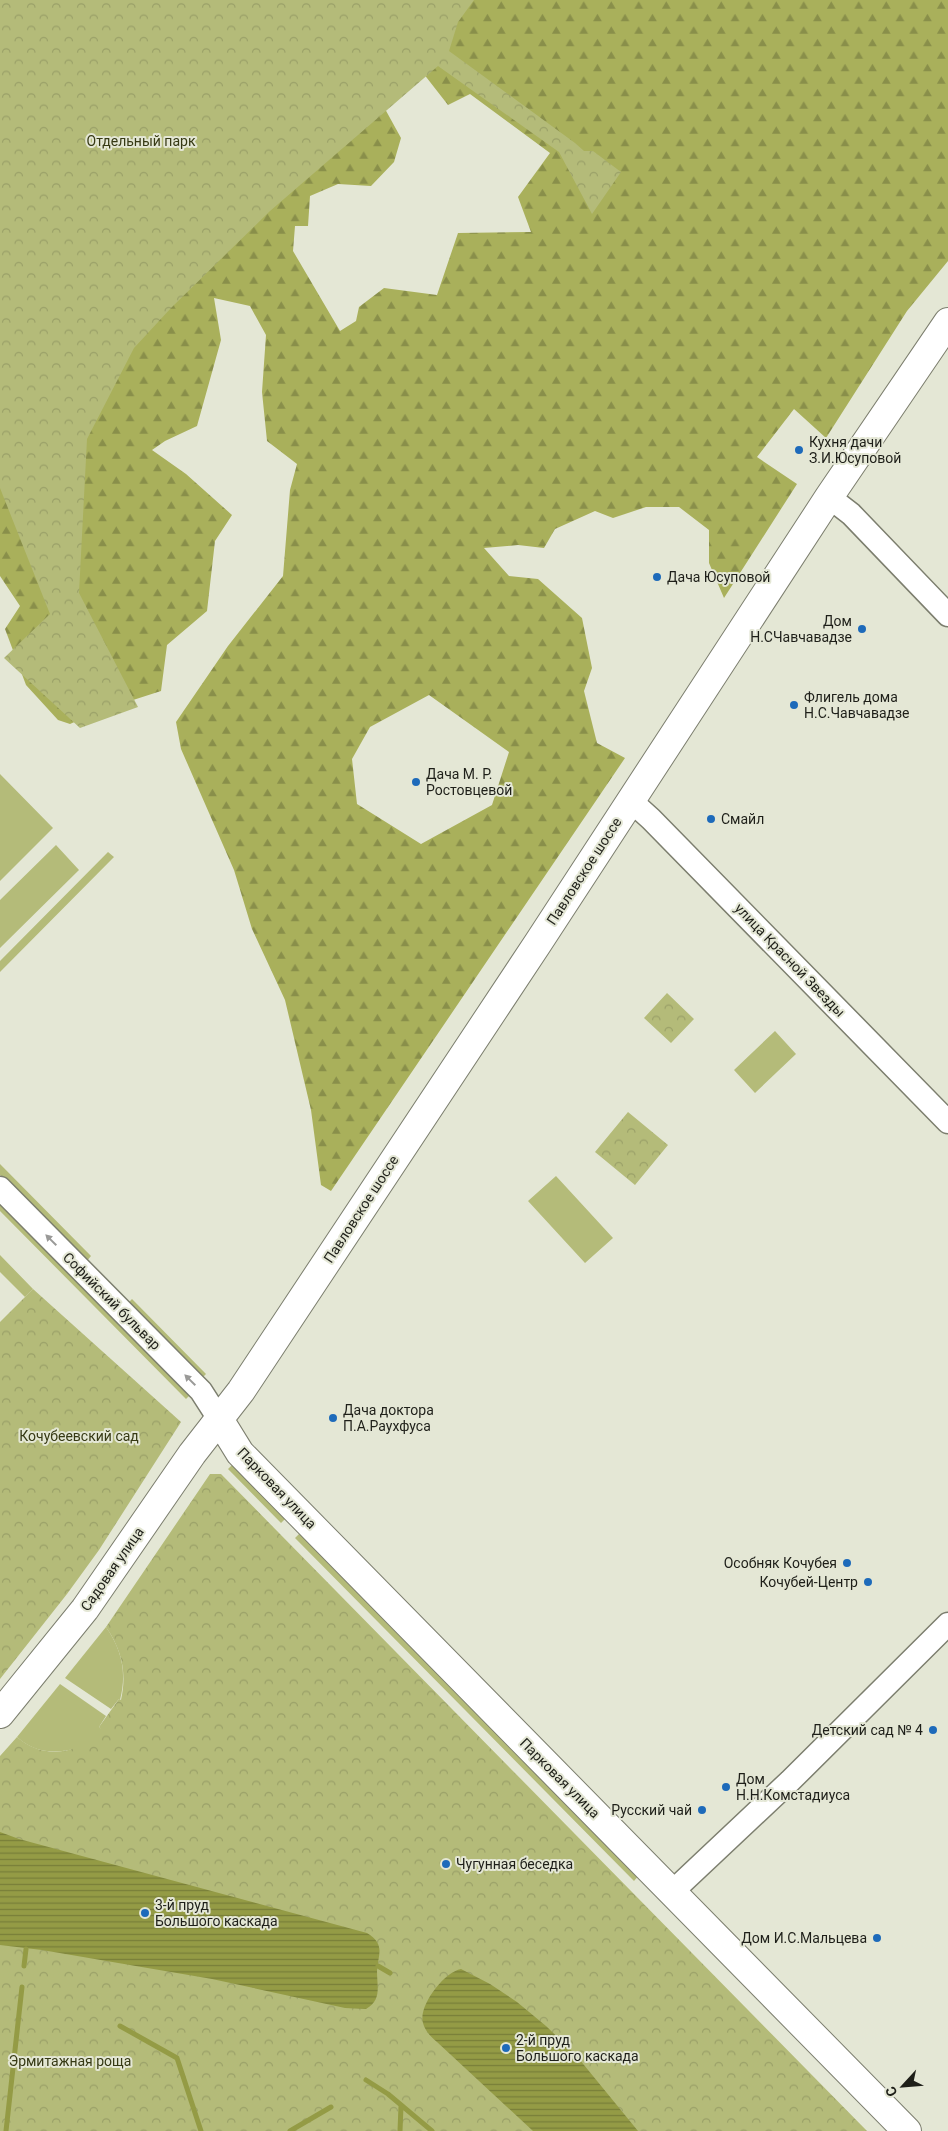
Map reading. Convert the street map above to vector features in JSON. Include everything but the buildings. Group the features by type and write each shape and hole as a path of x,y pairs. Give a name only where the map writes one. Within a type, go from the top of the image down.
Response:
{"main road":[{"name":"Павловское шоссе","path":"219,1420 286,1324 829,497 948,322"},
{"name":"Садовая улица","path":"0,1714 84,1609 192,1454 219,1420"},
{"name":"Парковая улица","path":"219,1420 240,1453 907,2131"}],"street":[{"path":"829,497 851,514 948,615"},
{"name":"улица Красной Звезды","path":"630,800 651,818 948,1122"},
{"name":"Софийский бульвар","path":"0,1188 201,1391 219,1420"},
{"path":"672,1892 790,1781 948,1624"}],"green space":[{"name":"Отдельный парк","path":"0,0 474,0 458,22 449,51 584,151 593,151 621,172 592,214 559,152 438,66 270,211 171,308 134,348 87,439 79,593 138,707 80,728 4,658 50,614 0,488"},
{"path":"432,0 948,0 948,261 907,311 826,438 794,409 757,457 797,484 724,598 709,563 709,530 679,507 646,507 613,518 595,511 555,529 544,548 518,545 484,548 509,576 538,579 582,618 592,668 584,691 597,743 625,758 331,1191 321,1185 311,1110 285,1000 252,929 234,870 181,749 176,722 228,646 283,576 290,490 297,464 267,441 262,392 266,335 250,306 214,298 221,340 197,426 165,441 152,450 186,474 232,515 215,541 207,611 167,645 161,691 99,711 70,724 58,720 26,685 5,629 20,606 0,576 0,382 56,407 379,98 401,138 394,162 371,186 338,184 310,196 308,226 295,226 293,251 340,331 356,321 359,307 384,288 437,295 458,233 531,232 518,197 550,153 470,94 448,105 409,55","holes":["429,695 509,752 492,805 421,844 357,804 352,759 370,727"]},
{"path":"0,774 53,828 0,881"},
{"path":"56,845 79,870 0,948 0,900"},
{"path":"108,852 114,857 0,972 0,961"},
{"path":"667,993 694,1019 671,1043 644,1018"},
{"path":"775,1031 796,1054 755,1093 734,1070"},
{"path":"628,1112 668,1145 635,1185 595,1152"},
{"path":"0,1164 91,1256 86,1262 0,1175"},
{"path":"556,1176 613,1238 585,1263 528,1201"},
{"path":"0,1202 190,1395 186,1399 0,1211"},
{"path":"0,1255 33,1289 25,1297 0,1272"},
{"name":"Кочубеевский сад","path":"33,1289 181,1422 99,1550 0,1679 0,1322"},
{"path":"132,1299 206,1374 201,1379 127,1304"},
{"path":"233,1464 287,1517 281,1523 228,1469"},
{"name":"Эрмитажная роща","path":"210,1474 221,1474 867,2131 0,2131 0,1756 17,1737 38,1749 60,1751 72,1749 82,1744 101,1729 99,1727 119,1699 121,1700 123,1690 122,1662 116,1644 106,1627"},
{"path":"301,1532 639,1875 634,1881 295,1538"},
{"path":"106,1627 116,1644 123,1671 120,1700 111,1709 65,1678"},
{"path":"60,1684 106,1716 99,1727 110,1735 108,1738 77,1748 50,1751 33,1747 17,1737"}],"shaded area":[{"name":"3-й пруд Большого каскада","path":"0,1832 19,1839 367,1933 373,1937 379,1946 377,1997 366,2009 345,2008 212,1979 42,1950 0,1945"},
{"name":"2-й пруд Большого каскада","path":"461,1969 490,1984 517,2002 546,2026 575,2054 638,2131 533,2131 433,2038 424,2026 422,2016 428,1999 447,1976"}],"waterway":[{"path":"24,1966 26,1949"},
{"path":"378,1966 390,1973"},
{"path":"6,2131 22,1987"},
{"path":"120,2026 177,2058 201,2131"},
{"path":"366,2080 388,2094 432,2131"},
{"path":"400,2131 401,2106"},
{"path":"290,2131 331,2107"}],"place":[{"name":"Кухня дачи З.И.Юсуповой","path":"799,450"},
{"name":"Дача Юсуповой","path":"657,577"},
{"name":"Дом Н.СЧавчавадзе","path":"862,629"},
{"name":"Флигель дома Н.С.Чавчавадзе","path":"794,705"},
{"name":"Дача М. Р. Ростовцевой","path":"416,782"},
{"name":"Смайл","path":"711,819"},
{"name":"Дача доктора П.А.Раухфуса","path":"333,1418"},
{"name":"Особняк Кочубея","path":"847,1563"},
{"name":"Кочубей-Центр","path":"868,1582"},
{"name":"Детский сад № 4","path":"933,1730"},
{"name":"Дом Н.Н.Комстадиуса","path":"726,1787"},
{"name":"Русский чай","path":"702,1810"},
{"name":"Чугунная беседка","path":"446,1864"},
{"name":"3-й пруд Большого каскада","path":"145,1913"},
{"name":"Дом И.С.Мальцева","path":"877,1938"},
{"name":"2-й пруд Большого каскада","path":"506,2048"}]}
